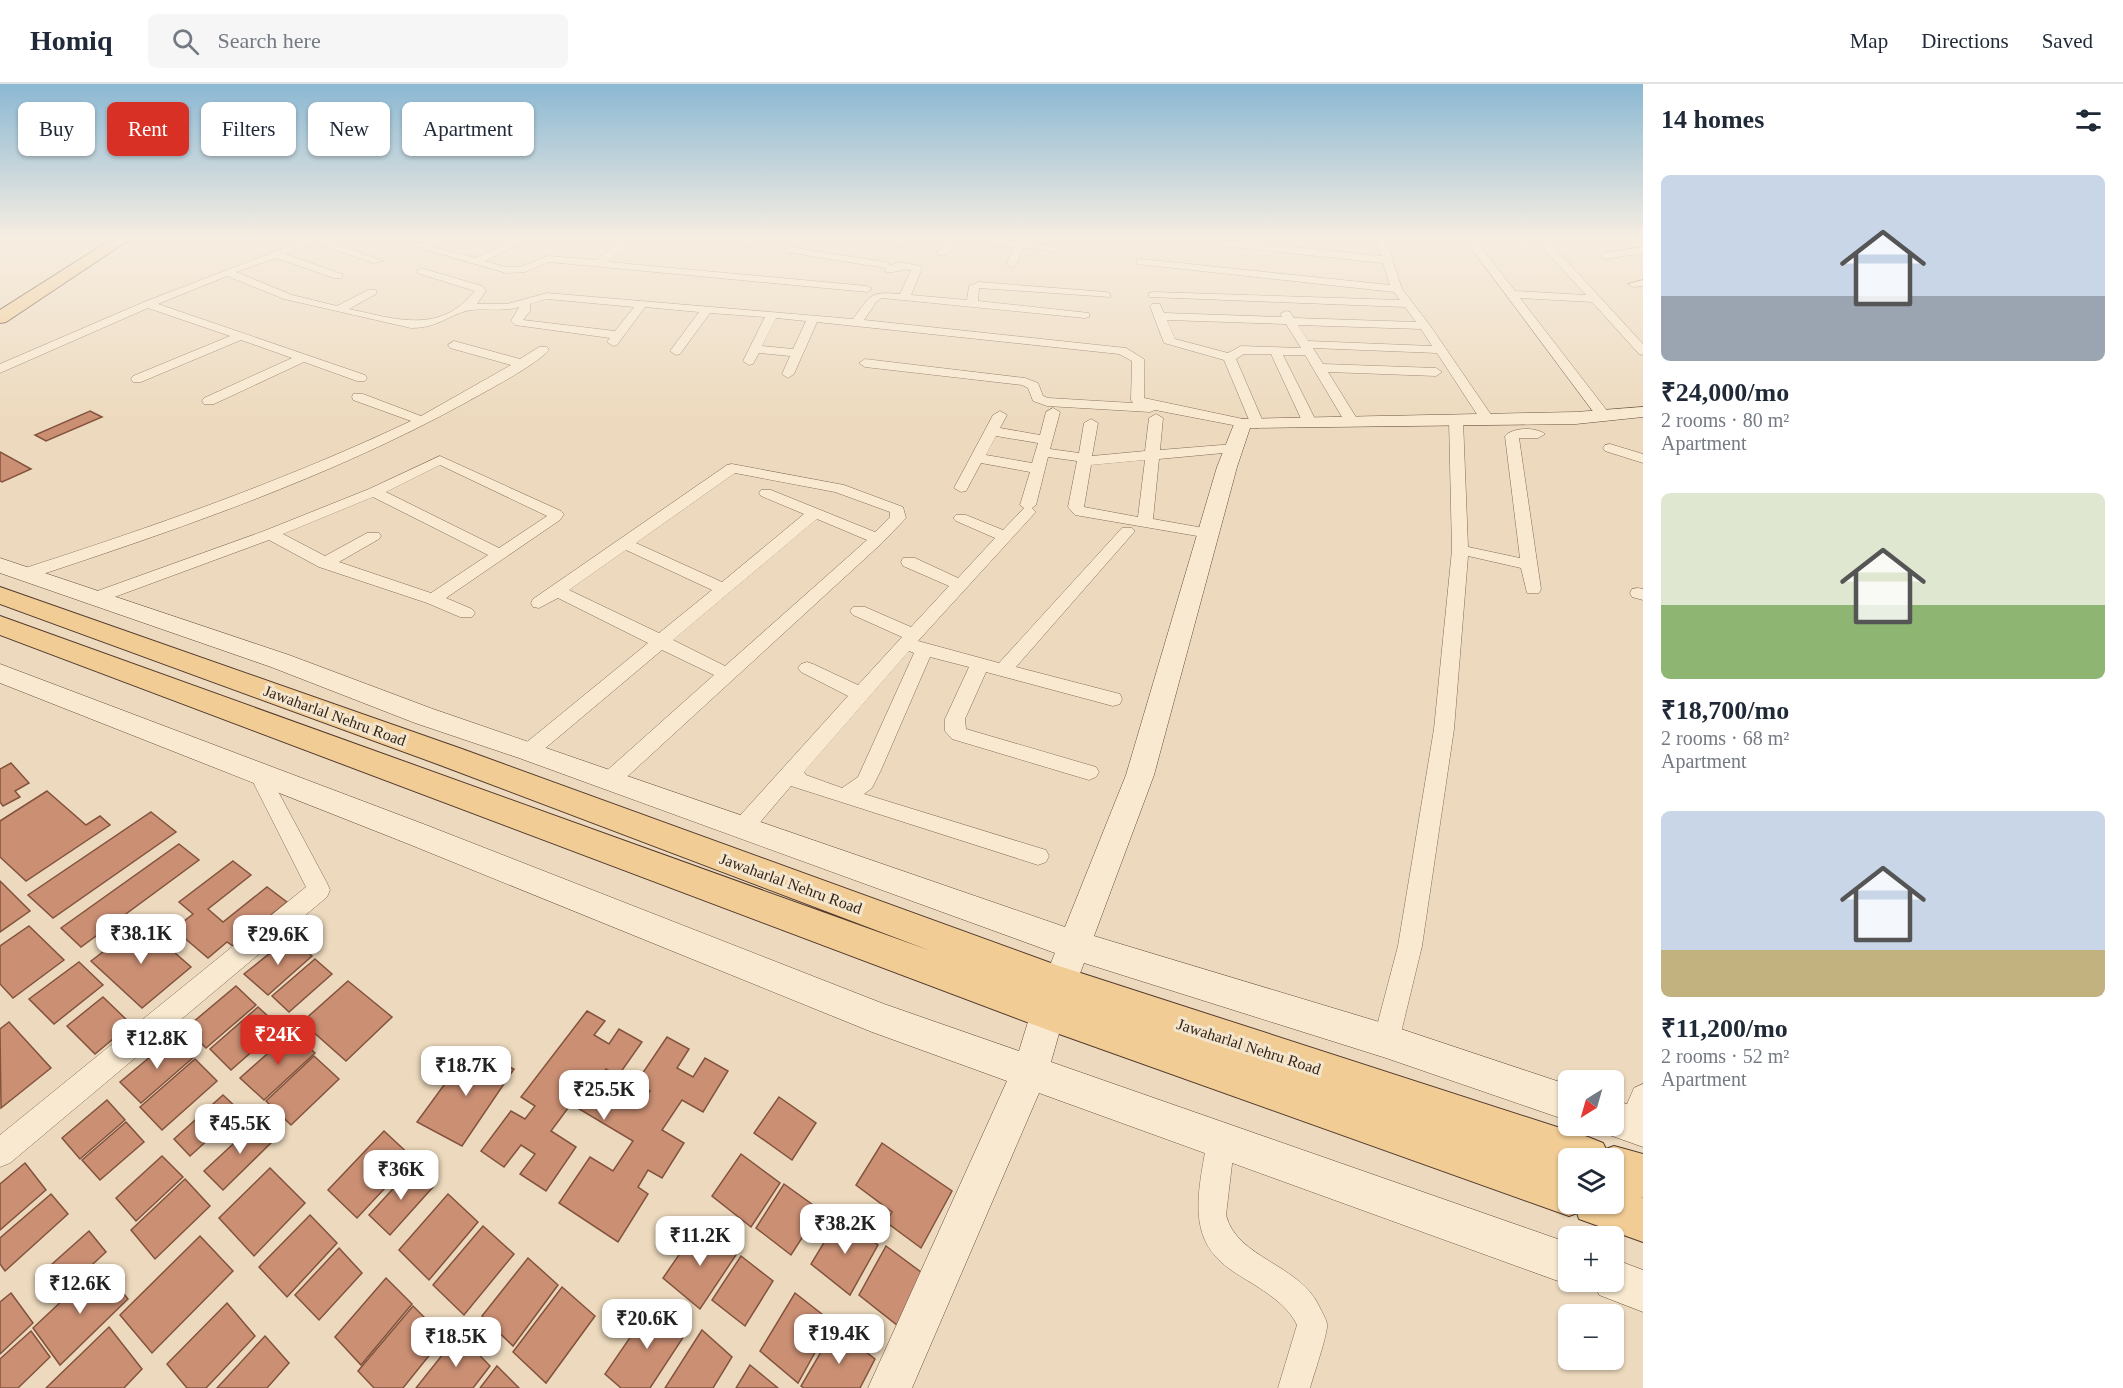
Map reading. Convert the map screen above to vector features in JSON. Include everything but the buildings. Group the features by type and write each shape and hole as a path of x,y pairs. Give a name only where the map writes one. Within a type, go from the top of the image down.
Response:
{"main road":[{"path":"0,318 31,298"},
{"name":"Jawaharlal Nehru Road","path":"8,578 1053,997 1558,1190"},
{"name":"Jawaharlal Nehru Road","path":"0,625 1053,997 1558,1149"},
{"path":"1624,1170 1643,1176"},
{"path":"1624,1213 1643,1220"}],"street":[{"path":"0,369 163,298"},
{"path":"291,298 420,326 468,307 476,298"},
{"path":"339,310 361,298"},
{"path":"468,307 507,307 540,298"},
{"path":"569,298 813,318 1122,351 1138,359 1137,400 1159,413"},
{"path":"856,323 875,298"},
{"path":"912,298 1085,315"},
{"path":"972,304 973,298"},
{"path":"1154,298 1168,340 1228,358"},
{"path":"1257,298 1407,304"},
{"path":"1403,298 1425,326 1486,419"},
{"path":"1514,298 1603,415"},
{"path":"1577,298 1596,299 1639,342 1643,351"},
{"path":"1277,299 1309,348 1352,422"},
{"path":"525,302 524,311 517,321 519,323 615,339 642,304"},
{"path":"148,304 361,378"},
{"path":"676,351 706,310"},
{"path":"749,361 772,315"},
{"path":"1159,316 1425,326"},
{"path":"788,374 813,318"},
{"path":"137,380 241,336"},
{"path":"454,345 523,364"},
{"path":"1228,358 1241,350 1275,351 1309,348 1441,350"},
{"path":"8,578 159,528 303,475 424,421 543,350"},
{"path":"755,350 797,353"},
{"path":"1275,351 1310,423"},
{"path":"209,401 303,358"},
{"path":"890,1388 1030,1072 1053,997 1140,775 1209,533 1245,432 1228,358"},
{"path":"865,363 1025,382 1033,386 1038,400 1159,413 1245,432"},
{"path":"1321,368 1436,372"},
{"path":"358,397 424,421"},
{"path":"743,827 861,694 914,642 960,585 1028,509 1053,412"},
{"path":"992,431 1084,460 1152,455 1245,432 1310,423 1456,420 1643,412"},
{"path":"1145,523 1159,413"},
{"path":"961,488 1000,415"},
{"path":"1386,1041 1410,946 1444,729 1460,549 1456,420"},
{"path":"1091,423 1076,507 1080,512 1209,533"},
{"path":"1533,589 1512,436 1538,434"},
{"path":"1610,448 1643,459"},
{"path":"977,458 1039,469"},
{"path":"95,598 270,534 374,492 440,460 556,514 555,517 433,599"},
{"path":"539,603 718,475 732,468 738,467 839,488 898,510 898,519 610,780"},
{"path":"374,492 499,554"},
{"path":"766,493 877,538"},
{"path":"529,751 815,513"},
{"path":"961,518 1005,536"},
{"path":"1003,670 1127,531"},
{"path":"270,534 326,563 433,599 466,613"},
{"path":"326,563 373,536"},
{"path":"624,543 723,589"},
{"path":"1460,549 1529,565"},
{"path":"909,562 960,585"},
{"path":"8,578 95,598 280,661 424,716 529,751 1074,945 1386,1041 1558,1099"},
{"path":"557,591 727,674"},
{"path":"859,611 914,642 980,664 1113,699"},
{"path":"846,796 865,782 871,770 914,642"},
{"path":"980,664 955,720 955,731 1089,772"},
{"path":"807,668 861,694"},
{"path":"0,673 258,772 874,1016 1558,1260"},
{"path":"792,771 799,781 808,786 1038,856"},
{"path":"0,1153 319,890 258,772"},
{"path":"1221,1139 1212,1215 1212,1226 1218,1239 1230,1251 1300,1299 1309,1314 1312,1325 1294,1388"},
{"path":"1624,1284 1643,1291"}]}
